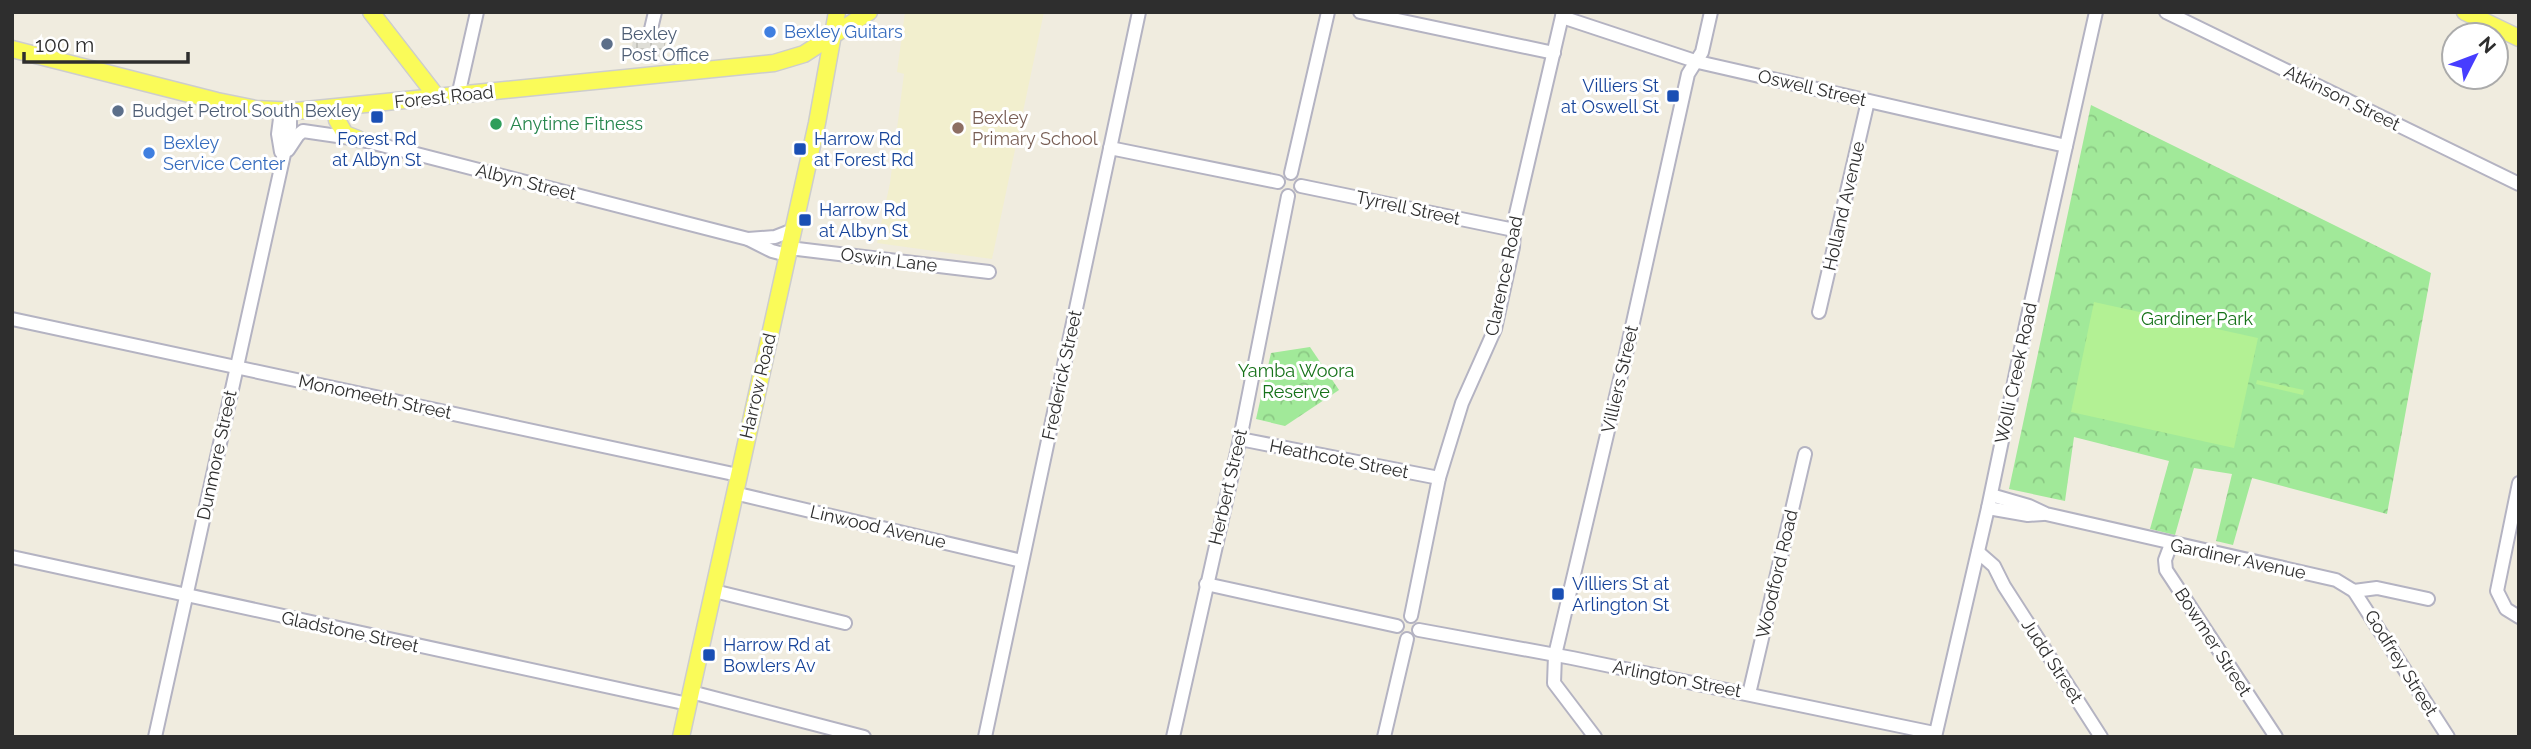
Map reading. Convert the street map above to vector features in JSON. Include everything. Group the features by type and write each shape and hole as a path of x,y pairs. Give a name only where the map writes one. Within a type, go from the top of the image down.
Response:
{"main road":[{"path":"371,12 437,97"},
{"name":"Harrow Road","path":"681,737 817,123 837,12"},
{"name":"Forest Road","path":"12,49 217,102 285,111 774,63 804,54 869,12"},
{"path":"2465,12 2519,37"},
{"path":"342,107 358,139"}],"street":[{"path":"458,96 477,12"},
{"path":"651,29 655,12"},
{"name":"Frederick Street","path":"985,737 1139,12"},
{"path":"1291,173 1328,12"},
{"path":"1360,12 1554,53"},
{"name":"Villiers Street","path":"1595,737 1554,683 1555,655 1688,74 1702,52 1712,12"},
{"name":"Atkinson Street","path":"2166,12 2519,184"},
{"name":"Wolli Creek Road","path":"1934,735 1977,558 2095,13"},
{"name":"Clarence Road","path":"1411,616 1438,478 1462,403 1495,329 1513,247 1515,218 1562,15"},
{"name":"Oswell Street","path":"1562,15 1698,62 2066,146"},
{"name":"Holland Avenue","path":"1819,312 1868,101"},
{"name":"Dunmore Street","path":"155,737 278,173 285,111"},
{"name":"Albyn Street","path":"303,131 358,139 748,239 772,251 788,252"},
{"name":"Dunmore Street","path":"278,173 294,140 303,131"},
{"path":"1110,148 1278,182"},
{"path":"1291,173 1299,177 1301,186 1296,194 1288,196 1280,191 1278,182 1283,175 1291,173"},
{"name":"Tyrrell Street","path":"1301,186 1514,230"},
{"name":"Herbert Street","path":"1173,737 1240,439 1288,196"},
{"name":"Albyn Street","path":"748,239 775,237 793,230"},
{"name":"Oswin Lane","path":"788,252 989,272"},
{"name":"Monomeeth Street","path":"12,319 738,475"},
{"name":"Heathcote Street","path":"1240,439 1438,478"},
{"name":"Woodford Road","path":"1749,694 1805,454"},
{"path":"2519,483 2497,591 2506,609 2519,617"},
{"name":"Linwood Avenue","path":"734,493 1022,561"},
{"name":"Gardiner Avenue","path":"1989,502 2029,506 2046,514 2336,580 2354,590 2377,587 2428,599"},
{"name":"Bowmer Street","path":"2171,544 2165,560 2166,570 2276,737"},
{"name":"Gladstone Street","path":"12,558 690,698 864,737"},
{"name":"Judd Street","path":"1977,558 1994,566 2004,586 2101,737"},
{"path":"1206,584 1397,626"},
{"name":"Godfrey Street","path":"2354,590 2448,737"},
{"path":"714,591 845,623"},
{"path":"1411,616 1418,621 1419,630 1415,637 1407,639 1399,634 1397,626 1402,617 1411,616"},
{"name":"Arlington Street","path":"1419,630 1749,694 1934,735"},
{"path":"1384,737 1407,639"}],"shaded area":[{"name":"Bexley Primary School","path":"905,12 1044,12 992,259 877,243 890,183 904,74 897,72"},
{"path":"634,33 666,40 662,57 630,60"}],"green space":[{"name":"Gardiner Park","path":"2091,105 2431,273 2387,514 2252,478 2233,545 2216,541 2232,474 2194,468 2175,535 2150,529 2169,461 2074,437 2065,501 2009,489"},
{"path":"2094,302 2258,338 2234,448 2071,412"},
{"name":"Yamba Woora Reserve","path":"1310,347 1339,390 1285,426 1256,419 1271,353"},
{"path":"2257,380 2304,390 2303,395 2256,384"}],"place":[{"name":"Bexley Guitars","path":"770,32"},
{"name":"Bexley Post Office","path":"607,44"},
{"name":"Villiers St at Oswell St","path":"1673,96"},
{"name":"Budget Petrol South Bexley","path":"118,111"},
{"name":"Forest Rd at Albyn St","path":"377,117"},
{"name":"Anytime Fitness","path":"496,124"},
{"name":"Bexley Primary School","path":"958,128"},
{"name":"Harrow Rd at Forest Rd","path":"800,149"},
{"name":"Bexley Service Center","path":"149,153"},
{"name":"Harrow Rd at Albyn St","path":"805,220"},
{"name":"Villiers St at Arlington St","path":"1558,594"},
{"name":"Harrow Rd at Bowlers Av","path":"709,655"}]}
